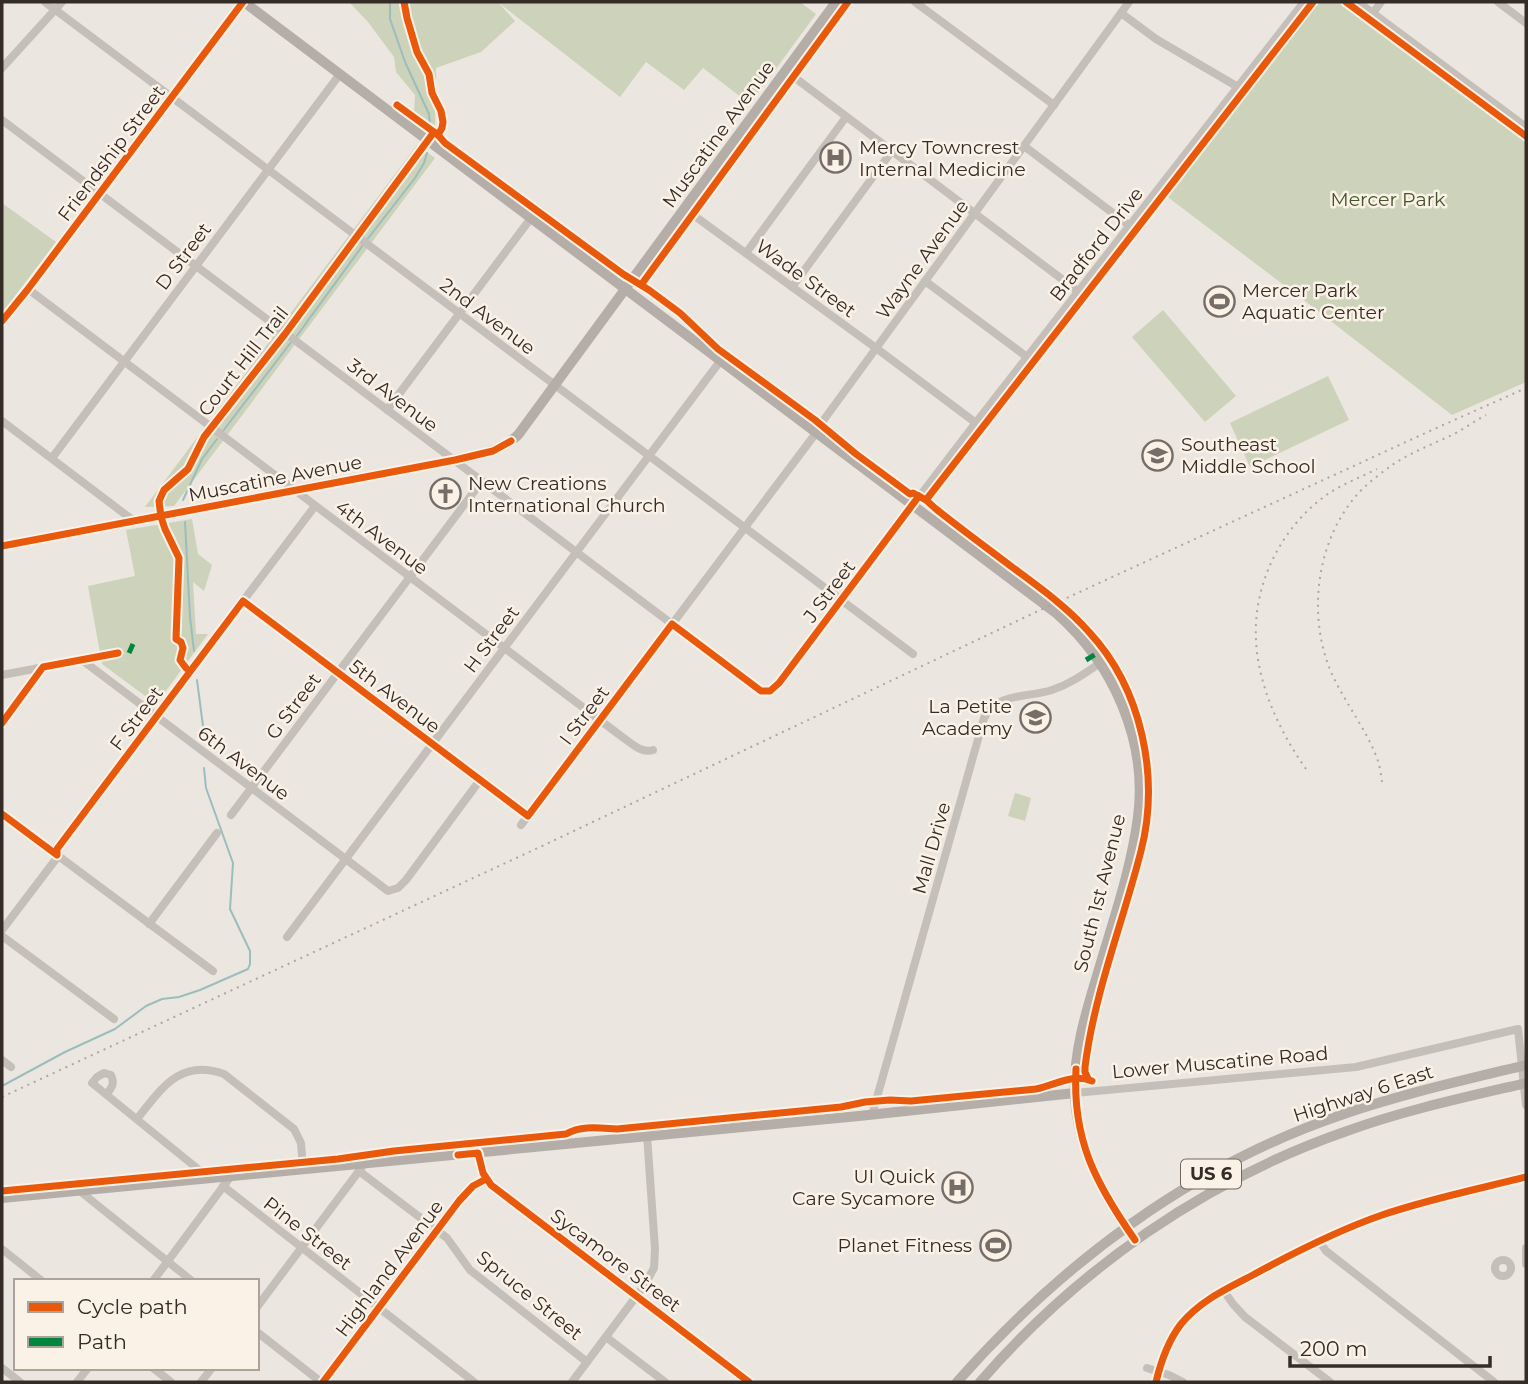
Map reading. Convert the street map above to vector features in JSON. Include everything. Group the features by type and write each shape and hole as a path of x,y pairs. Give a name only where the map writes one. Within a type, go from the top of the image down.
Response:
{"main road":[{"name":"South 1st Avenue","path":"244,2 1056,613 1077,632 1100,663 1119,696 1133,738 1139,774 1139,807 1130,860 1081,1032 1075,1093 1082,1139 1088,1158 1104,1193 1136,1240"},
{"name":"Muscatine Avenue","path":"2,546 455,460 494,451 511,441 836,2"},
{"name":"Highway 6 East","path":"957,1382 989,1346 1079,1262 1154,1207 1219,1169 1316,1124 1342,1115 1414,1093 1524,1065"},
{"name":"Highway 6 East","path":"980,1382 1058,1302 1112,1257 1183,1209 1228,1183 1321,1140 1408,1112 1525,1083"},
{"name":"Lower Muscatine Road","path":"2,1198 231,1176 363,1167 647,1135 1075,1093"}],"street":[{"name":"2nd Avenue","path":"45,2 913,654"},
{"path":"2,68 61,2"},
{"name":"Friendship Street","path":"2,321 244,2"},
{"path":"915,2 1054,105"},
{"name":"Wayne Avenue","path":"816,433 1129,2"},
{"name":"Bradford Drive","path":"912,505 1304,2"},
{"path":"1358,2 1526,127"},
{"path":"1373,13 1381,2"},
{"path":"1498,2 1526,23"},
{"path":"1121,13 1156,39 1238,87"},
{"path":"786,71 1079,292"},
{"name":"D Street","path":"52,458 340,74"},
{"path":"746,253 846,117"},
{"name":"3rd Avenue","path":"2,120 576,553 761,691 767,692"},
{"path":"1024,146 1130,226"},
{"path":"792,287 892,151"},
{"name":"Wade Street","path":"685,209 976,423"},
{"path":"387,410 531,218"},
{"path":"925,281 1027,357"},
{"name":"4th Avenue","path":"28,289 600,720 641,749 653,750"},
{"name":"H Street","path":"287,937 721,360"},
{"path":"3,422 134,521"},
{"name":"I Street","path":"521,825 816,433"},
{"name":"G Street","path":"231,815 482,481"},
{"name":"J Street","path":"767,692 779,683 912,505"},
{"name":"F Street","path":"2,930 56,859 57,849 315,506"},
{"name":"5th Avenue","path":"243,601 528,816"},
{"path":"2,675 118,653"},
{"name":"6th Avenue","path":"82,660 388,891 398,888 405,880 480,780"},
{"name":"Mall Drive","path":"872,1115 984,718 990,708 1000,700 1056,688 1079,678 1100,663"},
{"path":"2,723 43,667"},
{"path":"2,814 213,971"},
{"path":"149,924 217,833"},
{"path":"2,936 114,1019"},
{"name":"Lower Muscatine Road","path":"1075,1093 1356,1067 1518,1029 1524,1065"},
{"path":"2,1060 11,1067"},
{"path":"1524,1065 1526,1105"},
{"path":"137,1119 166,1084 177,1076 195,1070 218,1072 290,1125 301,1143 303,1170"},
{"path":"107,1094 209,1178"},
{"path":"572,1382 637,1296 649,1277 655,1259 647,1135"},
{"path":"478,1153 486,1179"},
{"path":"259,1304 363,1167"},
{"name":"Spruce Street","path":"363,1167 453,1245 470,1270 587,1362"},
{"path":"154,1279 231,1176"},
{"path":"1156,1382 1167,1348 1181,1324 1202,1304 1224,1290 1287,1256 1350,1227 1414,1205 1526,1177"},
{"name":"Sycamore Street","path":"486,1179 750,1382"},
{"name":"Highland Avenue","path":"322,1382 466,1192 486,1179"},
{"name":"Pine Street","path":"223,1186 474,1382"},
{"path":"81,1192 189,1279"},
{"path":"1319,1241 1326,1251 1494,1382"},
{"path":"1512,1267 1526,1264 1526,1248"},
{"path":"2,1249 40,1279"},
{"path":"1224,1290 1245,1317 1330,1382"},
{"path":"259,1334 322,1382"},
{"name":"Spruce Street","path":"606,1336 665,1382"},
{"path":"2,1368 20,1382"},
{"path":"1147,1368 1183,1382"},
{"path":"156,1370 171,1382"}],"green space":[{"path":"349,2 800,2 816,14 750,104 703,68 684,90 646,62 620,97 499,3 515,21 481,52 436,68 435,125 414,112 415,95 396,72 394,57"},
{"name":"Mercer Park","path":"1315,2 1343,2 1526,139 1526,382 1452,415 1165,195"},
{"path":"417,145 435,158 174,506 145,507"},
{"path":"2,203 56,242 2,313"},
{"path":"1163,310 1236,396 1205,422 1132,337"},
{"path":"1328,376 1349,420 1250,467 1230,423"},
{"path":"192,519 198,554 212,565 204,591 193,582 196,634 208,634 156,704 102,664 88,586 135,576 126,530"},
{"path":"1015,793 1031,798 1025,821 1008,816"}],"waterway":[{"path":"390,2 390,19 405,62 429,114 430,127"},
{"path":"366,241 415,178 427,153"},
{"path":"296,337 363,245"},
{"path":"223,431 292,341"},
{"path":"183,500 202,459 217,439"},
{"path":"185,522 194,651"},
{"path":"197,680 203,726"},
{"path":"2,1086 115,1029 146,1006 162,999 200,990 248,969 250,951 230,909 233,863 206,788 204,768"}],"railway":[{"path":"2,1097 1034,613 1526,388"},
{"path":"1382,782 1379,763 1373,749 1334,679 1323,646 1318,601 1325,555 1343,514 1369,483 1400,460 1486,415"},
{"path":"1306,769 1279,724 1261,674 1256,640 1259,599 1272,560 1309,509 1331,492 1377,469"}],"marked path":[{"path":"129,653 133,644"},
{"path":"1086,660 1104,649"}],"cycle path":[{"path":"2,321 243,2"},
{"path":"404,2 417,52 429,74 432,93 441,111 443,122 438,135"},
{"path":"641,285 848,2"},
{"path":"926,500 1313,2"},
{"path":"1346,2 1526,136"},
{"path":"397,105 623,274 680,313 718,349 815,420 856,454 910,494 926,500 1062,606 1089,632 1107,655 1134,707 1147,764 1148,794 1141,851 1089,1040 1085,1067 1088,1079"},
{"name":"Court Hill Trail","path":"186,668 180,660 183,648 181,642 176,639 179,558 161,517 159,501 164,490 188,469 204,437 285,334 434,132"},
{"path":"2,546 455,460 493,451 511,441"},
{"path":"2,814 57,855 57,849 243,601 528,816 672,624 761,691 770,691 779,683 919,496"},
{"path":"2,723 43,667 118,653"},
{"path":"1076,1069 1078,1118 1089,1160 1109,1200 1135,1240"},
{"path":"2,1191 338,1159 566,1134 584,1128 617,1129 841,1107 865,1102 911,1101 1036,1089 1078,1078 1092,1081"},
{"path":"458,1155 478,1153 483,1173 491,1185 749,1382"},
{"path":"1156,1382 1172,1337 1181,1324 1196,1309 1223,1291 1331,1235 1365,1221 1418,1204 1526,1177"},
{"path":"323,1382 459,1201 473,1186 486,1179"}],"place":[{"name":"Mercy Towncrest Internal Medicine","path":"836,158"},
{"name":"Mercer Park Aquatic Center","path":"1219,301"},
{"name":"Southeast Middle School","path":"1158,455"},
{"name":"New Creations International Church","path":"445,494"},
{"name":"La Petite Academy","path":"1035,717"},
{"name":"UI Quick Care Sycamore","path":"958,1187"},
{"name":"Planet Fitness","path":"995,1245"}]}
